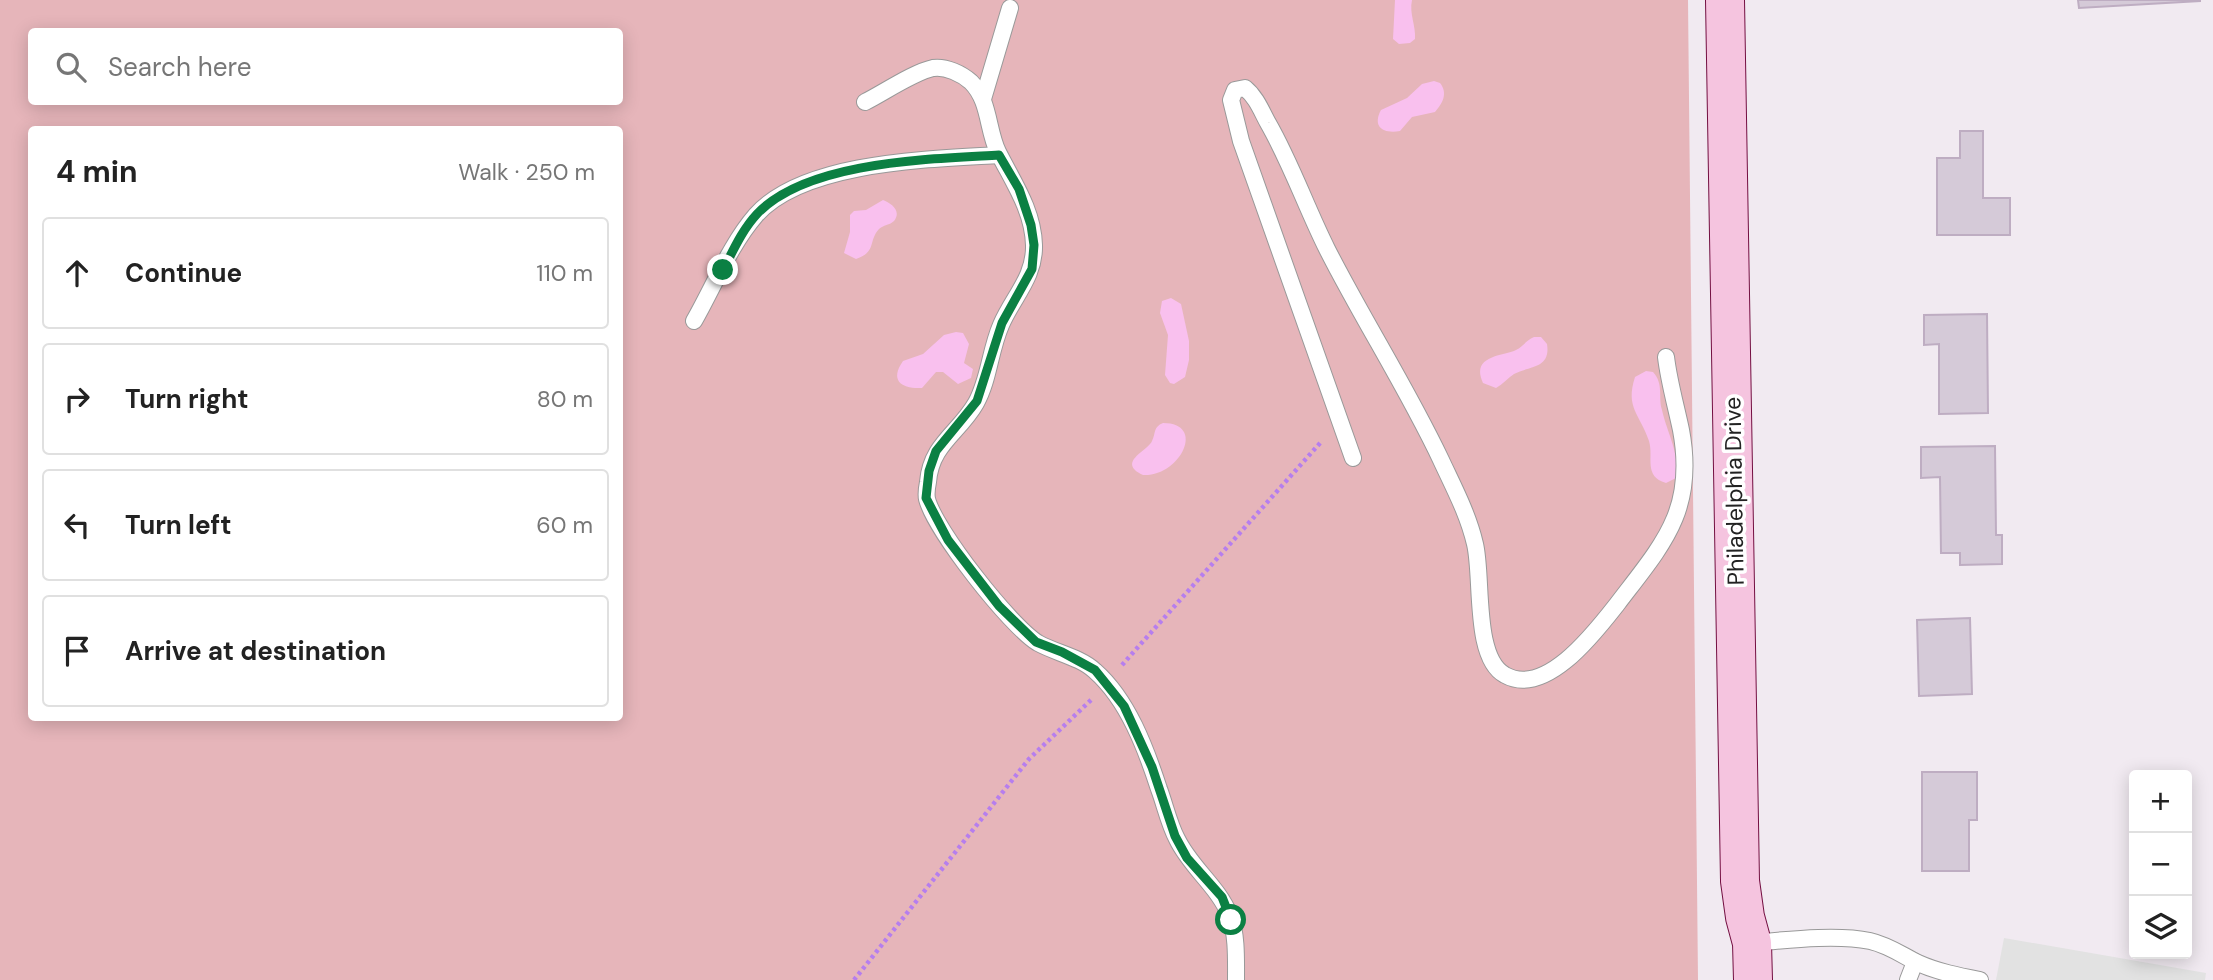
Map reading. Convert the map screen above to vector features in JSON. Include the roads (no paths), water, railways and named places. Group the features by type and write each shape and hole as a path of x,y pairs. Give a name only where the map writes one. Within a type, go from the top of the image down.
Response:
{"main road":[{"name":"Philadelphia Drive","path":"1725,0 1740,881 1752,943 1753,980"}],"lane":[{"path":"983,99 1010,8"},
{"path":"865,102 933,68 948,69 965,77 977,88 983,99 999,155 1019,189 1031,225 1034,245 1032,269 1002,323 977,401 936,451 929,471 926,498 948,540 999,606 1036,642 1062,652 1095,670 1124,706 1152,767 1175,836 1187,858 1222,897 1231,920 1236,980"},
{"path":"1353,458 1241,141 1231,100 1235,90 1245,88 1253,94 1279,142 1325,245 1427,429 1461,500 1476,547 1480,609 1488,653 1493,666 1504,675 1518,680 1530,679 1561,664 1596,631 1662,543 1678,513 1685,488 1684,461 1666,357"},
{"path":"694,321 739,240 757,214 784,192 814,181 910,160 999,155"},
{"path":"1752,943 1797,939 1868,940 1893,948 1915,962 1940,972 1980,980"},
{"path":"1908,980 1915,962"}]}
